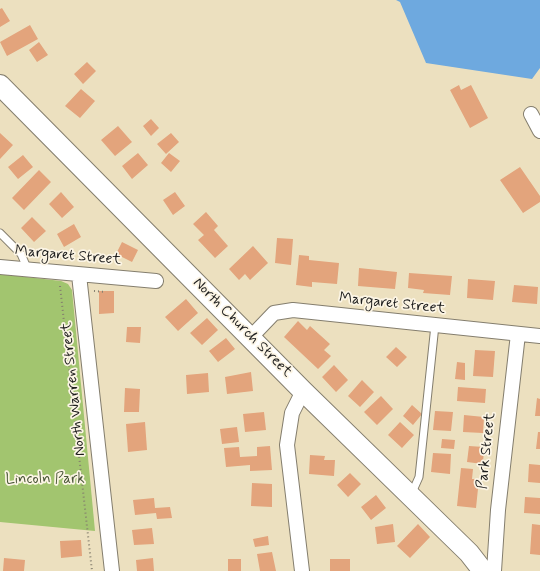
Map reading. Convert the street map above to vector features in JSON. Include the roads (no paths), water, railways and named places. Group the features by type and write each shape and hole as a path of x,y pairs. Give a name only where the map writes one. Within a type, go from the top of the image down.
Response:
{"main road":[{"name":"North Church Street","path":"0,85 303,391 469,553 483,571"}],"street":[{"path":"531,114 540,131"},
{"name":"Margaret Street","path":"0,267 156,281"},
{"name":"North Warren Street","path":"79,275 112,571"},
{"name":"Margaret Street","path":"251,337 274,313 284,310 540,336"},
{"name":"Park Street","path":"494,571 498,510 518,334"},
{"path":"302,571 287,445 292,412 303,391"}],"lane":[{"path":"0,233 21,254 28,270"},
{"path":"411,495 419,477 435,325"}],"water":[{"path":"396,0 540,0 540,68 532,79 426,63 400,2"}],"park label":[{"name":"Lincoln Park","path":"45,480"}]}
